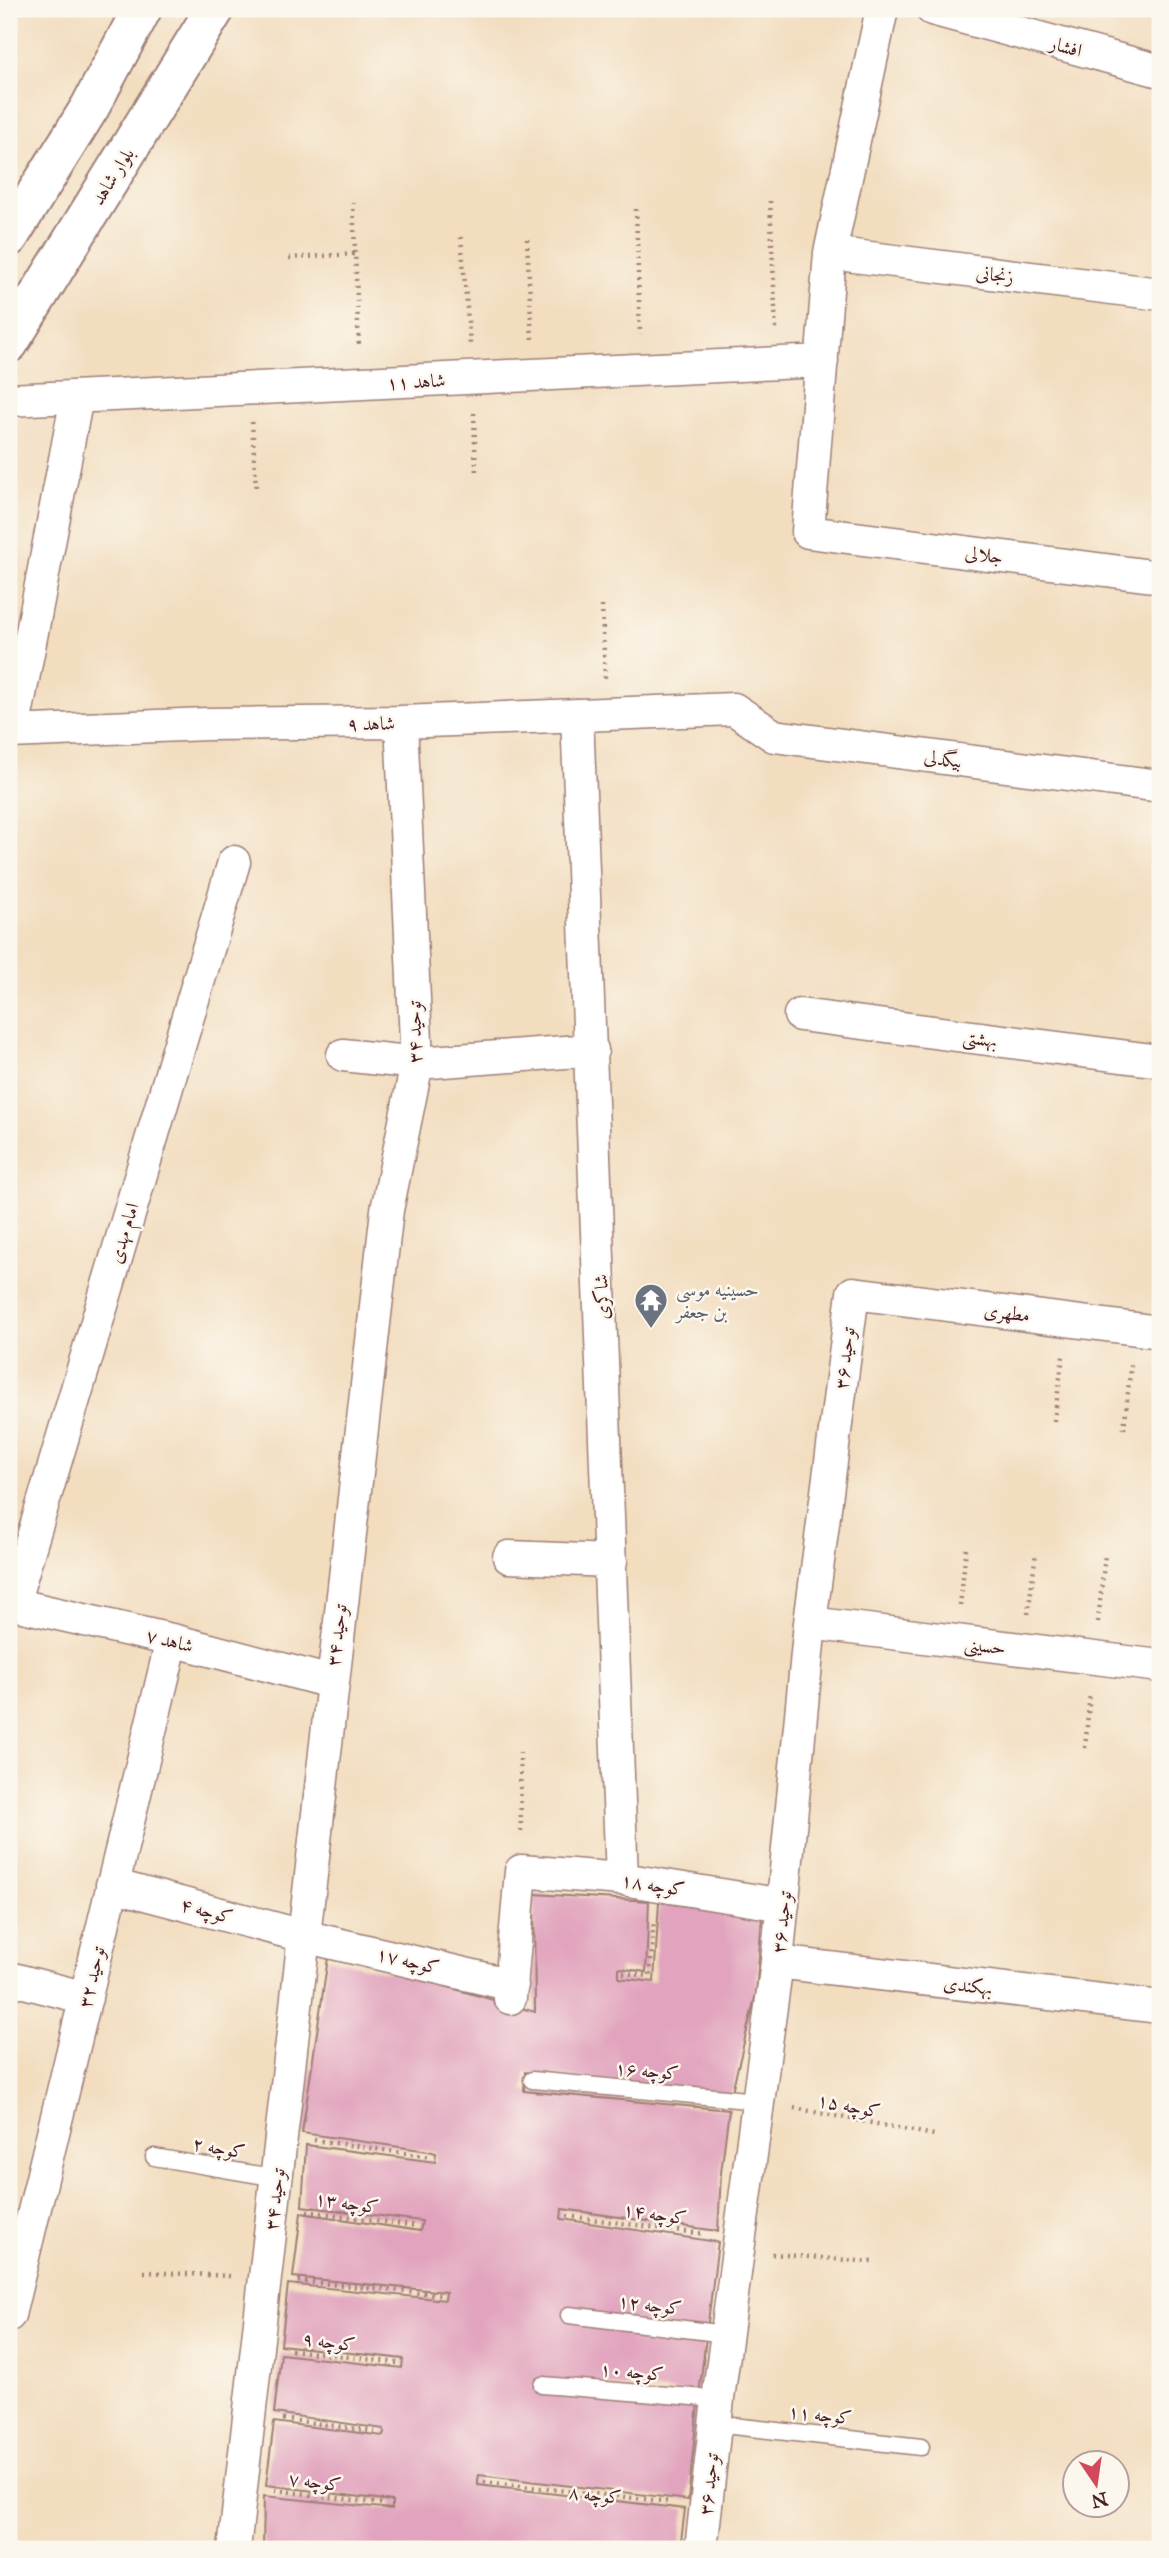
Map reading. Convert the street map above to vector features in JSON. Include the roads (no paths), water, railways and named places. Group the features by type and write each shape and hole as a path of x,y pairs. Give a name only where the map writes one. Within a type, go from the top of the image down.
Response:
{"main road":[{"path":"9,237 90,107 142,9"},
{"name":"بلوار شاهد","path":"9,343 215,9"}],"street":[{"path":"822,361 830,253 882,9"},
{"name":"افشار","path":"932,9 1160,71"},
{"name":"زنجانی","path":"830,253 1160,294"},
{"name":"شاهد ۱۱","path":"9,400 822,361"},
{"name":"جلالی","path":"822,361 808,532 1160,576"},
{"path":"11,732 77,397"},
{"name":"شاهد ۹","path":"11,732 401,722 734,709"},
{"name":"بیگدلی","path":"734,709 774,736 1160,786"},
{"name":"شاکری","path":"592,715 592,1050 622,1879"},
{"name":"توحید ۳۴","path":"234,2549 387,1210 417,1063 401,722"},
{"name":"امام مهدی","path":"11,1604 234,862"},
{"name":"بهشتی","path":"800,1015 1160,1061"},
{"path":"343,1055 417,1063 592,1050"},
{"name":"مطهری","path":"853,1293 1148,1330"},
{"name":"توحید ۳۶","path":"701,2549 716,2411 777,1962 810,1623 853,1293"},
{"path":"509,1556 611,1561"},
{"name":"شاهد ۷","path":"11,1604 172,1640 331,1682"},
{"name":"حسینی","path":"810,1623 1160,1666"},
{"name":"توحید ۳۲","path":"9,2315 172,1640"},
{"name":"کوچه ۱۸","path":"511,1992 521,1871 622,1879 783,1905"},
{"name":"کوچه ۴","path":"112,1885 303,1936"},
{"name":"کوچه ۱۷","path":"303,1936 511,1992"},
{"name":"بهکندی","path":"777,1962 1160,2007"},
{"path":"9,1978 86,1998"}],"lane":[{"name":"کوچه ۱۶","path":"532,2080 758,2101"},
{"name":"کوچه ۲","path":"153,2157 275,2192"},
{"name":"کوچه ۱۲","path":"569,2315 726,2334"},
{"name":"کوچه ۱۰","path":"542,2385 716,2411"},
{"name":"کوچه ۱۱","path":"716,2411 920,2447"}],"place":[{"name":"حسینیه موسی بن جعفر","path":"651,1330"}]}
